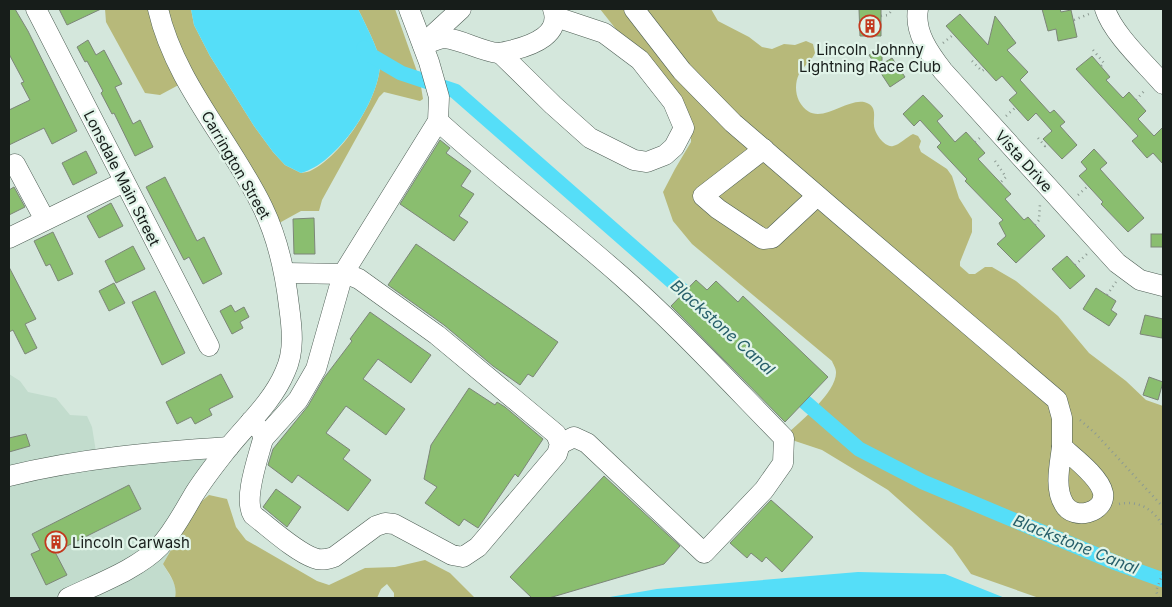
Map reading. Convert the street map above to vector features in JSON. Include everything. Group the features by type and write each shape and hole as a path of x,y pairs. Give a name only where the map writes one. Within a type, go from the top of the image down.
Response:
{"street":[{"name":"Lonsdale Main Street","path":"36,9 209,346"},
{"name":"Carrington Street","path":"68,598 127,569 159,548 203,480 277,388 286,372 291,352 291,326 285,273 280,250 263,207 177,64 170,49 158,9"},
{"path":"263,439 298,400 316,369 343,274 438,121 439,97 426,53 409,9"},
{"path":"426,53 461,9"},
{"path":"634,9 682,71 734,123 1057,400 1062,418 1059,483 1064,504 1074,513 1085,513 1095,509 1102,498 1102,491 1096,481 1062,447"},
{"name":"Vista Drive","path":"918,9 916,16 924,43 943,71 1117,263 1140,280 1163,286"},
{"path":"1098,10 1107,17 1114,29 1163,84"},
{"path":"426,53 444,38 478,49 500,53 532,45 544,37 550,30 554,13 604,33 640,60 674,102 684,128 674,147 665,155 647,162 634,160 590,138 500,53"},
{"path":"438,121 476,156 620,275 674,324 784,438 783,463 764,490 704,553 587,443 574,437 560,444"},
{"path":"764,149 703,196 718,209 763,239 772,238 817,196"},
{"path":"15,164 45,220"},
{"path":"9,238 124,182"},
{"path":"251,420 262,432 263,439 250,494 249,509 253,515 298,549 315,559 334,557 376,526 385,523 394,524 452,555 463,557 478,547 557,454 560,444 556,434 437,335 360,278 348,274 285,273"},
{"path":"277,388 298,400"},
{"path":"9,476 49,466 149,452 229,446"}],"path":[{"path":"881,16 888,15 893,9"},
{"path":"1074,20 1083,18 1098,10"},
{"path":"1093,50 1104,63 1101,66"},
{"path":"972,61 982,71 985,69"},
{"path":"1038,138 1045,146 1048,144"},
{"path":"995,161 1006,177 1000,183"},
{"path":"1035,224 1039,220 1040,204"},
{"path":"1057,400 1094,433 1163,507"},
{"path":"1102,498 1113,505 1130,502 1138,503 1150,510 1163,526"},
{"path":"1159,598 1156,590 1163,573"}],"shaded area":[{"path":"9,374 20,381 28,392 56,398 70,415 87,416 92,427 97,458 211,449 196,506 163,564 177,591 175,598 9,598"}],"green space":[{"path":"105,9 191,9 194,25 210,56 254,126 285,165 301,173 312,170 336,152 358,123 374,91 379,76 380,62 377,50 358,9 395,9 420,80 423,99 420,101 384,92 379,97 322,200 319,211 301,211 272,227 186,81 160,95 145,93 106,22"},
{"path":"600,9 711,9 718,21 749,37 762,47 772,49 784,44 795,45 806,41 813,44 815,53 799,74 796,88 799,101 806,110 815,114 824,113 852,103 861,102 869,104 873,108 876,132 887,145 893,146 913,134 918,136 921,141 919,147 921,152 947,169 952,176 959,198 972,219 972,232 960,266 969,274 975,274 985,267 992,267 1016,281 1058,316 1089,353 1126,381 1146,400 1163,406 1163,598 1039,598 971,574 952,547 888,490 822,450 795,441 787,434 817,406 831,388 836,372 832,361 692,244 673,221 663,192 691,142 691,124"},
{"path":"209,495 227,499 236,527 246,540 317,581 329,585 365,568 395,567 425,560 450,573 475,598 394,598 394,593 387,584 381,589 377,598 175,598 174,584 163,564 196,506"}],"water":[{"path":"191,9 358,9 377,50 380,62 373,94 365,111 342,144 315,167 301,173 285,165 254,126 210,56 194,25"},
{"path":"858,572 945,574 1005,598 604,598 657,589"}],"building":[{"path":"9,9 15,9 28,31 77,131 52,144 44,128 9,145 9,110 30,100 21,83 24,82 9,54"},
{"path":"59,9 101,9 67,25"},
{"name":"Lincoln Johnny Lightning Race Club","path":"859,9 881,9 881,36 860,36"},
{"path":"1042,9 1060,9 1061,12 1071,10 1077,37 1058,41 1056,29 1048,31"},
{"path":"960,14 988,45 995,16 1016,43 1007,50 1028,72 1020,80 1050,113 1054,110 1065,122 1060,126 1077,145 1062,159 1043,139 1052,131 1036,113 1028,121 1009,100 1017,93 1002,76 996,81 946,26"},
{"path":"88,40 96,55 104,50 122,84 115,87 133,124 140,120 153,147 135,156 114,113 112,114 101,93 103,91 77,47"},
{"path":"882,46 882,64 892,58 905,77 890,87 869,55"},
{"path":"1092,56 1110,77 1106,80 1123,98 1129,92 1146,111 1138,119 1154,136 1163,127 1163,164 1153,153 1147,158 1132,141 1138,136 1076,69"},
{"path":"923,95 943,116 937,121 955,142 966,132 985,153 978,159 1011,194 1005,199 1024,220 1028,217 1045,236 1016,263 997,244 1006,236 999,223 1003,220 965,181 967,179 937,147 941,143 920,120 914,126 903,114"},
{"path":"440,140 450,148 446,153 471,171 461,186 474,194 459,216 468,222 454,241 400,204"},
{"path":"1094,149 1107,163 1100,169 1144,218 1128,232 1101,204 1103,202 1079,176 1087,169 1081,162"},
{"path":"86,151 97,173 73,185 62,163"},
{"path":"165,177 197,241 204,237 222,274 203,284 189,257 184,260 146,187"},
{"path":"14,187 25,207 9,215 9,190"},
{"path":"111,203 123,226 99,238 87,216"},
{"path":"314,218 315,254 294,254 293,219"},
{"path":"53,232 73,274 58,281 50,264 46,266 34,241"},
{"path":"1151,234 1163,234 1163,247 1151,247"},
{"path":"416,244 558,342 533,377 528,374 520,385 493,366 444,325 388,285"},
{"path":"133,246 145,269 116,283 105,261"},
{"path":"1067,256 1085,276 1070,289 1052,269"},
{"path":"9,267 36,319 25,324 37,348 25,354 13,330 9,332"},
{"path":"696,280 707,290 716,281 738,302 743,296 828,377 785,422 671,306"},
{"path":"114,283 125,303 109,311 99,291"},
{"path":"1096,288 1116,301 1111,310 1117,314 1109,326 1083,309"},
{"path":"155,291 185,353 162,365 132,302"},
{"path":"231,305 235,312 244,307 249,317 240,322 243,328 232,334 220,311"},
{"path":"370,312 431,355 411,383 378,359 363,379 405,409 386,435 346,406 326,433 350,450 343,459 371,480 348,511 298,475 292,483 268,465 273,449 308,406 324,378 352,341 350,339"},
{"path":"1145,315 1163,319 1162,338 1140,334"},
{"path":"221,374 233,397 209,409 212,415 195,424 191,417 177,424 166,402"},
{"path":"1149,377 1163,382 1158,400 1143,395"},
{"path":"469,388 495,405 497,402 505,407 543,439 518,477 515,474 478,528 464,519 459,526 425,503 437,487 424,479 431,445"},
{"path":"26,434 30,446 9,452 9,438"},
{"path":"604,476 680,546 664,564 549,598 532,598 510,577"},
{"name":"Lincoln Carwash","path":"129,485 141,509 55,552 67,575 46,585 31,554 40,550 32,534"},
{"path":"276,489 301,507 287,527 263,507"},
{"path":"771,500 813,537 782,572 766,557 762,562 751,553 747,558 730,543"}],"waterway":[{"name":"Blackstone Canal","path":"364,48 372,56 401,73 455,91 699,305"},
{"name":"Blackstone Canal","path":"790,389 859,449 923,482 1116,563 1163,580"}],"place":[{"name":"Lincoln Johnny Lightning Race Club","path":"870,26"},
{"name":"Lincoln Carwash","path":"56,542"}]}
